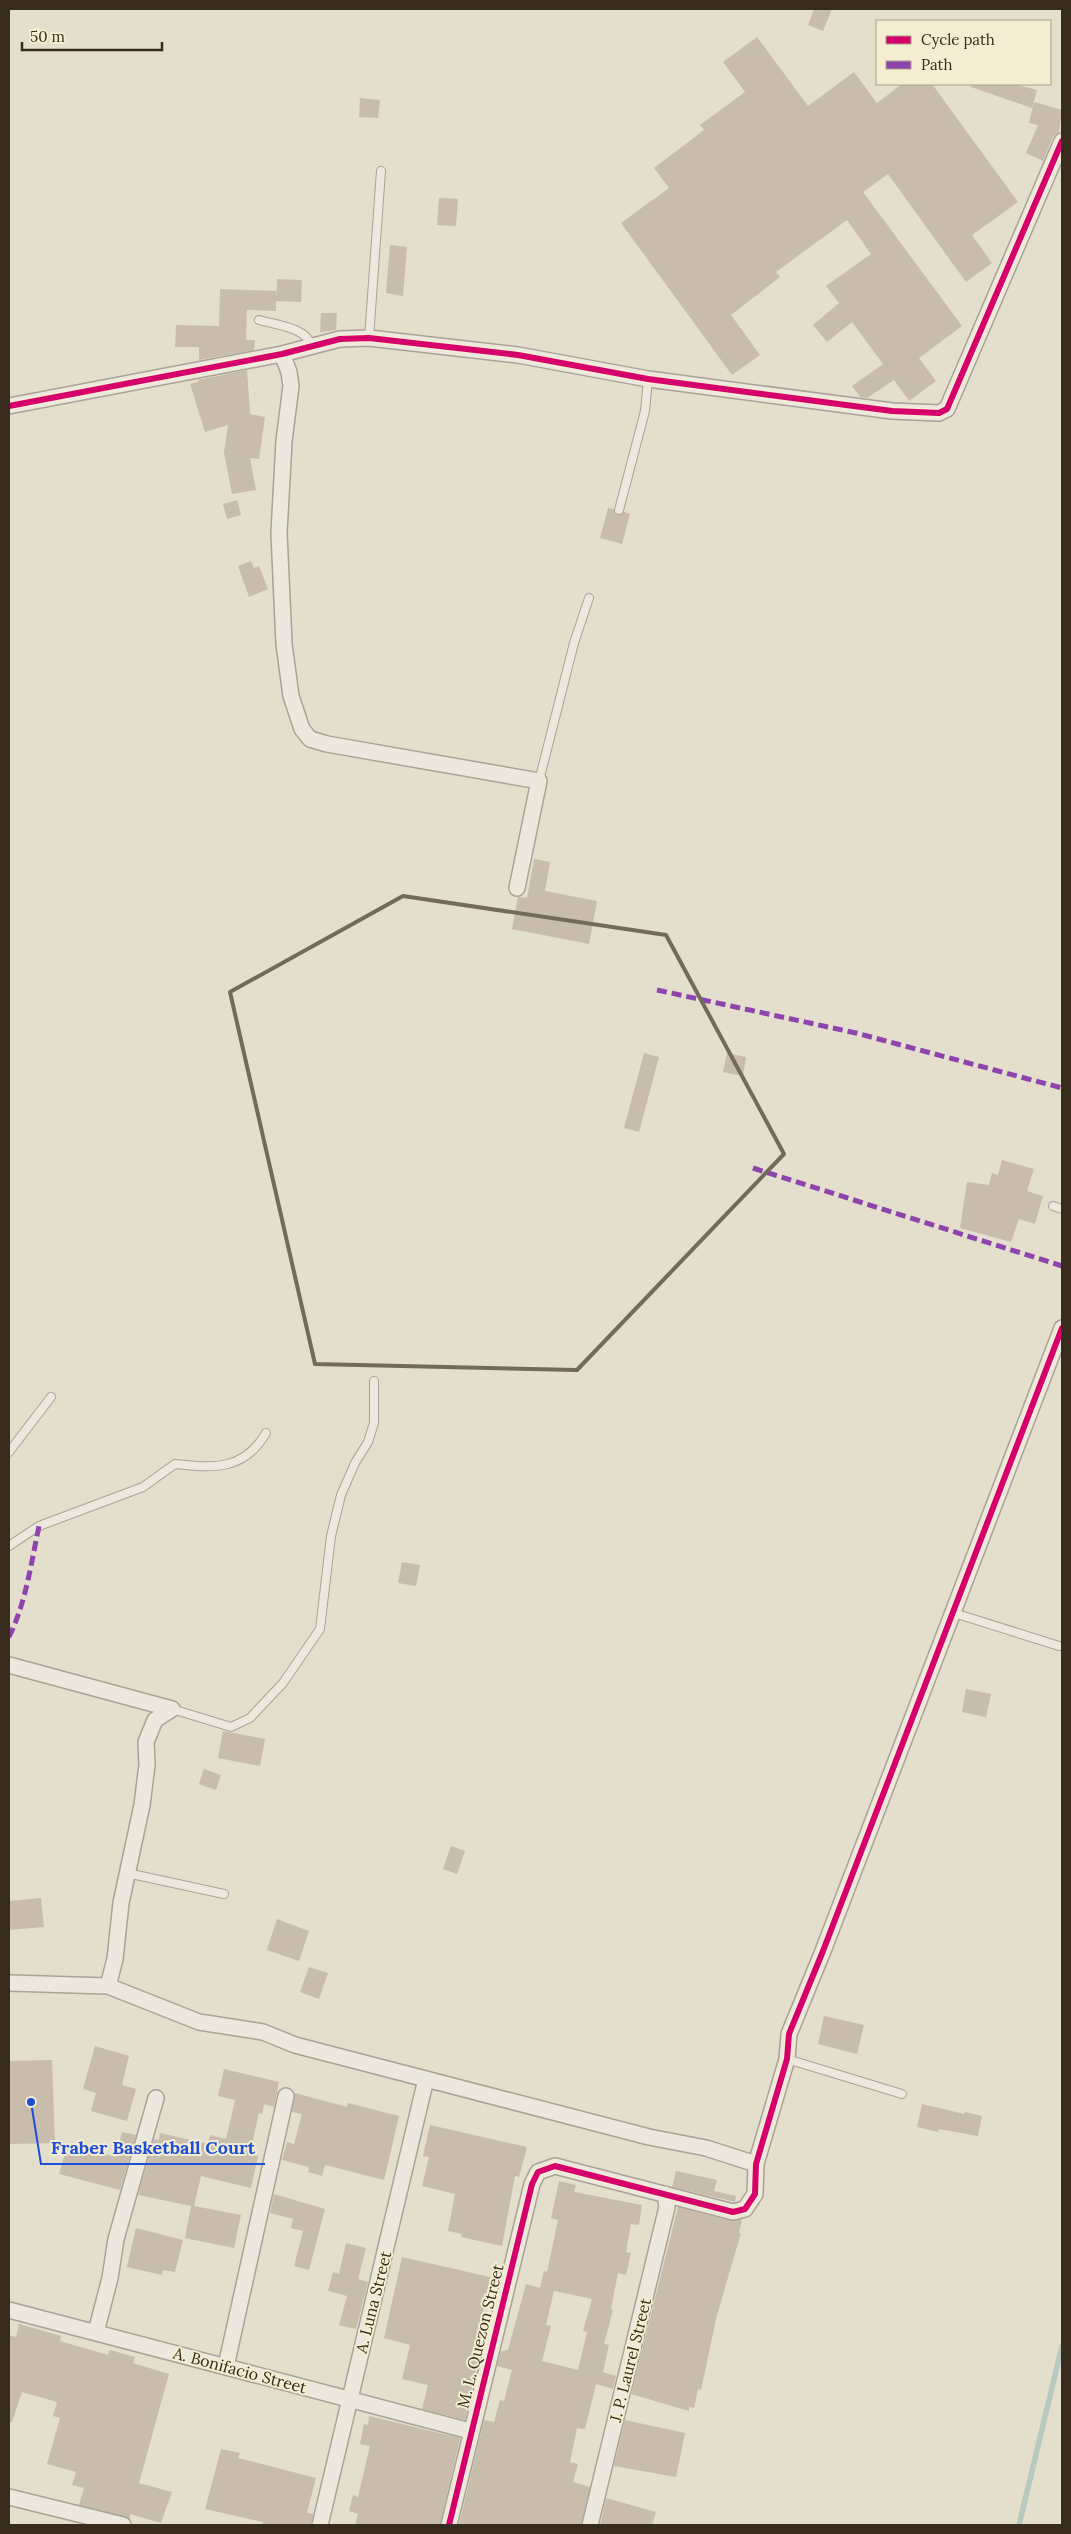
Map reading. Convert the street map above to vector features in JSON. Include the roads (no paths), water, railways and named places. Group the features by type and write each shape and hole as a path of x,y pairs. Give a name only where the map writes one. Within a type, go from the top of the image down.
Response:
{"street":[{"path":"9,406 282,354 340,338 369,338 557,360 648,379 892,411 939,414 947,409 1062,141"},
{"path":"282,354 289,372 291,386 284,441 279,533 284,644 291,696 302,729 310,739 327,744 539,781 517,888"},
{"path":"665,2194 726,2210 741,2211 750,2203 755,2194 756,2164 787,2059 789,2034 954,1613 1062,1328"},
{"path":"9,1665 172,1709"},
{"path":"108,1986 115,1959 121,1903 142,1805 147,1765 146,1742 155,1720 172,1709"},
{"path":"9,1983 108,1986 200,2022 263,2032 295,2045 649,2137 728,2154 756,2164"},
{"name":"A. Luna Street","path":"320,2525 426,2079"},
{"path":"226,2366 286,2096"},
{"path":"96,2332 110,2278 116,2239 156,2098"},
{"name":"M. L. Quezon Street","path":"449,2525 470,2431 532,2184 538,2172 555,2166 665,2194"},
{"name":"J. P. Laurel Street","path":"590,2525 667,2207 665,2194"},
{"name":"A. Bonifacio Street","path":"9,2310 470,2431"},
{"path":"9,2497 123,2525"}],"lane":[{"path":"369,338 381,172"},
{"path":"259,320 302,332 310,339 312,346"},
{"path":"619,510 645,411 648,379"},
{"path":"539,781 574,643 589,598"},
{"path":"1053,1206 1062,1209"},
{"path":"172,1709 231,1727 250,1718 283,1683 320,1629 331,1536 341,1495 355,1463 368,1442 374,1423 374,1382"},
{"path":"9,1452 51,1397"},
{"path":"9,1546 39,1526 143,1487 174,1464 208,1468 226,1465 245,1458 266,1433"},
{"path":"954,1613 1059,1646"},
{"path":"127,1873 224,1894"},
{"path":"787,2059 902,2094"}],"waterway":[{"path":"1019,2525 1062,2346"}],"place":[{"name":"Fraber Basketball Court","path":"31,2102"}]}
